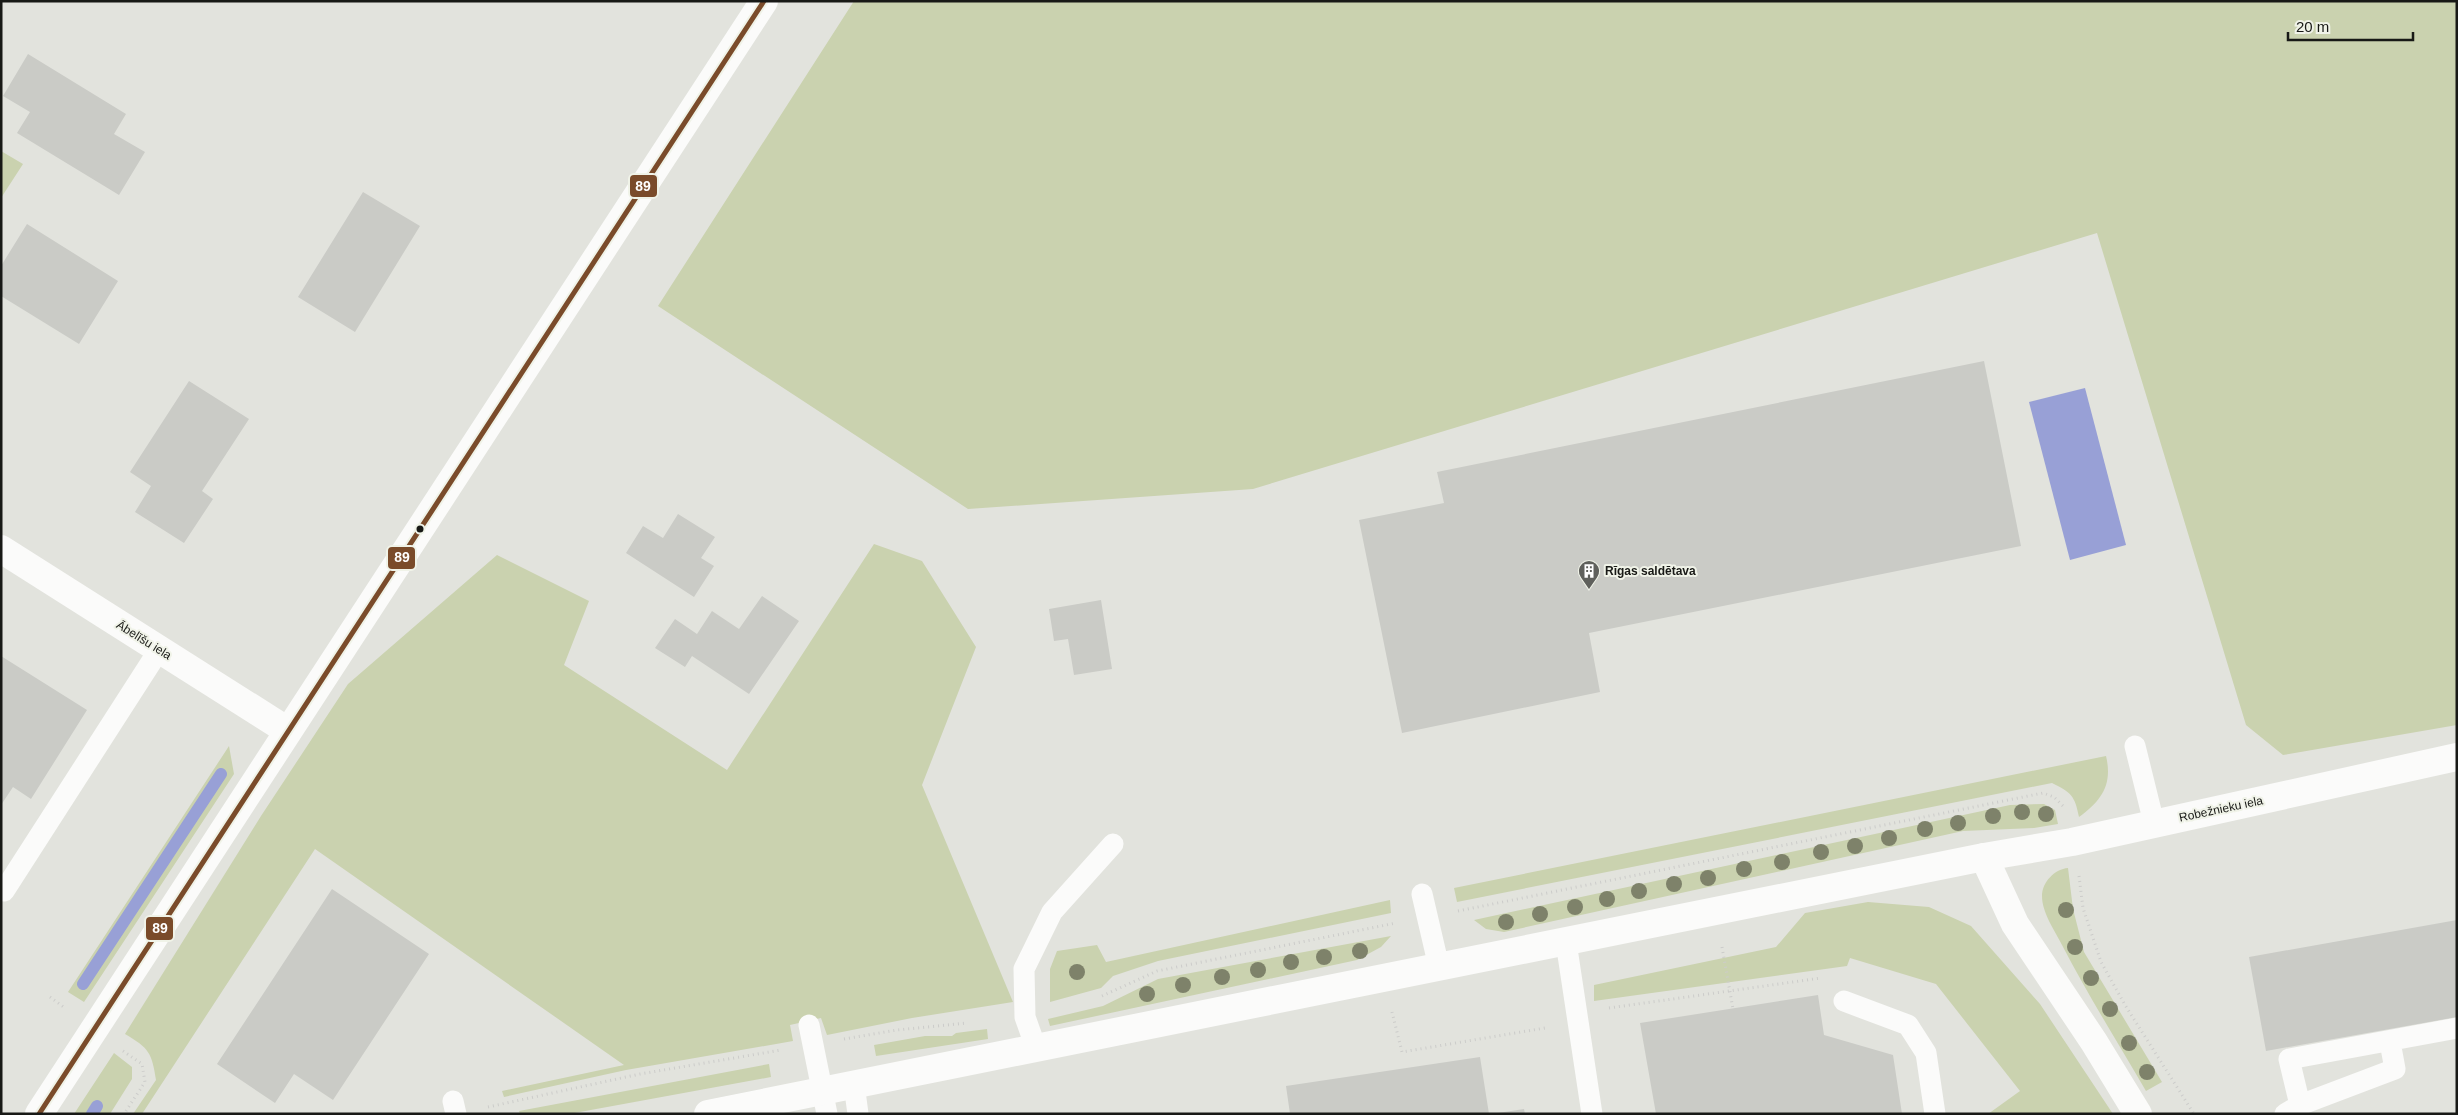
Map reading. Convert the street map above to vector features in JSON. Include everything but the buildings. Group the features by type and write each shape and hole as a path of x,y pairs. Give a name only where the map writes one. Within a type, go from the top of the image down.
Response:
{"street":[{"path":"39,1114 764,1"},
{"name":"Ābelīšu iela","path":"1,549 288,731"},
{"name":"Robežnieku iela","path":"708,1114 825,1102 854,1084 1984,858 2457,757"},
{"path":"1984,858 2015,924 2094,1042 2138,1114"}],"lane":[{"path":"4,891 159,650"},
{"path":"2135,746 2154,823"},
{"path":"1036,1048 1025,1017 1024,969 1052,912 1113,844"},
{"path":"1422,894 1429,917 1439,967"},
{"path":"1566,942 1592,1114"},
{"path":"1844,1001 1908,1025 1926,1053 1935,1114"},
{"path":"2390,1042 2395,1069 2293,1110 2289,1059 2390,1042 2457,1028"},
{"path":"811,1034 825,1102"},
{"path":"854,1084 858,1114"}],"path":[{"path":"1094,999 1156,971 2043,793 2054,797 2063,805 2064,813"},
{"path":"2079,878 2084,908 2101,962 2125,1005 2194,1114"},
{"path":"1716,912 1733,1009"},
{"path":"50,997 66,1008"},
{"path":"455,1109 640,1074 811,1034 897,1030 1025,1017"},
{"path":"124,1114 145,1082 142,1064 128,1054"}],"green space":[{"path":"854,1 2457,1 2457,725 2283,755 2246,725 2097,233 1253,489 968,509 658,306"},
{"path":"1,151 23,164 1,198"},
{"path":"874,544 922,561 976,647 922,785 1013,1002 912,1018 827,1035 821,1018 790,1025 793,1041 626,1070 504,1097 502,1091 624,1065 315,849 142,1114 133,1114 156,1080 153,1063 148,1052 139,1043 125,1034 261,816 348,684 497,555 589,601 564,665 727,770"},
{"path":"229,746 234,774 84,1002 68,992"},
{"path":"2106,756 2108,776 2103,791 2093,805 2079,817 2074,799 2064,789 2052,783 1457,902 1454,888"},
{"path":"2044,804 2055,810 2058,824 2034,828 1963,831 1504,932 1486,929 1474,920 2010,805"},
{"path":"2068,868 2073,909 2084,952 2162,1082 2146,1091 2082,982 2049,922 2044,909 2042,896 2044,886 2050,877 2058,871"},
{"path":"1390,900 1391,913 1158,961 1113,976 1101,988 1050,1002 1050,969 1057,951 1097,945 1106,962"},
{"path":"1868,902 1929,907 1971,926 2040,1004 2113,1114 1988,1114 2020,1091 1936,984 1850,958 1847,966 1594,1001 1594,985 1776,947 1805,913"},
{"path":"1391,936 1381,947 1357,960 1050,1026 1048,1019 1103,1006 1158,979"},
{"path":"987,1029 988,1039 876,1056 874,1045 925,1036 952,1036 956,1033"},
{"path":"114,1053 132,1067 132,1079 110,1114 74,1114"},
{"path":"769,1064 771,1077 569,1114 520,1114 519,1111"}],"water":[{"path":"2085,388 2126,545 2070,560 2029,402"}],"waterway":[{"path":"83,984 221,774"},
{"path":"92,1114 97,1106"}],"transit line":[{"name":"89","path":"39,1114 764,1"}],"place":[{"name":"Rīgas saldētava","path":"1589,590"}]}
